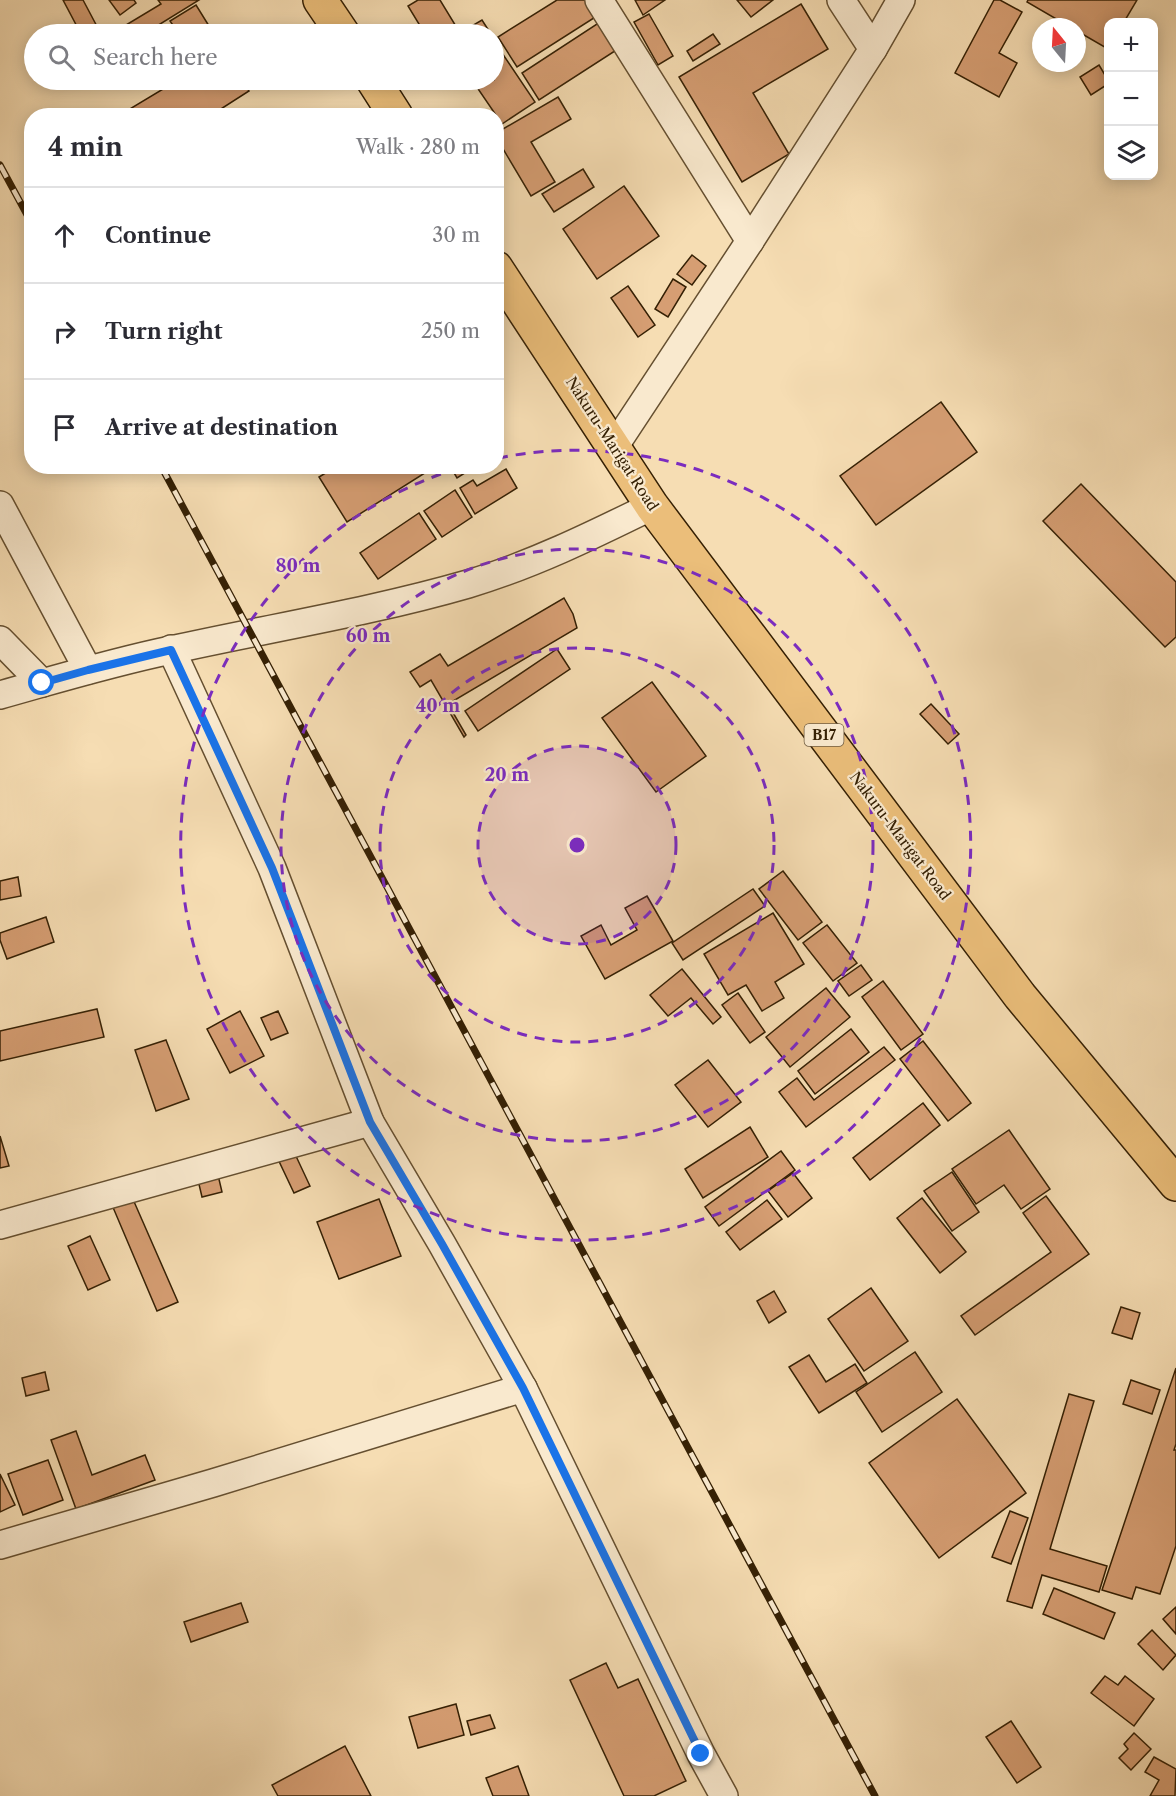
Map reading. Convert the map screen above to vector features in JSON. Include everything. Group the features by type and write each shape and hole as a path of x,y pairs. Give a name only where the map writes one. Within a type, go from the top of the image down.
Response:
{"main road":[{"path":"320,0 336,24"},
{"path":"379,90 391,108"},
{"name":"Nakuru-Marigat Road","path":"504,280 652,506 1020,996 1176,1184"}],"street":[{"path":"599,0 750,241"},
{"path":"841,0 873,49"},
{"path":"614,447 750,241 873,49 901,0"},
{"path":"0,505 88,670"},
{"path":"0,695 171,650 395,603 470,583 584,538 652,506"},
{"path":"0,640 42,683"},
{"path":"171,650 272,868 370,1122 523,1388 701,1754 724,1796"},
{"path":"0,1225 370,1122"},
{"path":"0,1545 225,1480 523,1388"}],"building":[{"path":"63,0 83,0 96,24 76,24"},
{"path":"109,0 134,0 136,3 120,15"},
{"path":"158,0 199,0 160,24 128,24 161,4"},
{"path":"418,0 440,0 455,24 419,24 408,6"},
{"path":"557,0 586,0 597,16 517,67 504,46 504,33"},
{"path":"635,0 665,0 643,15"},
{"path":"737,0 773,0 751,17"},
{"path":"994,0 1000,0 1022,12 999,53 1017,63 999,97 955,73"},
{"path":"1028,0 1137,0 1126,18 1104,18 1104,47 1086,36 1086,18 1055,18 1027,2"},
{"path":"801,4 828,49 753,93 789,154 742,182 679,77"},
{"path":"196,5 208,24 172,24 170,21"},
{"path":"649,14 673,56 658,65 634,22"},
{"path":"600,22 618,49 539,100 522,73"},
{"path":"713,34 720,44 693,61 687,51"},
{"path":"504,56 535,102 504,123 504,108 491,108 479,90 504,90"},
{"path":"1099,65 1104,73 1104,87 1091,95 1080,77"},
{"path":"161,90 249,91 222,108 131,108"},
{"path":"558,97 571,119 531,142 555,182 531,196 504,150 504,128"},
{"path":"583,169 594,187 554,212 542,194"},
{"path":"624,186 659,236 597,279 563,229"},
{"path":"692,255 706,266 692,285 677,274"},
{"path":"673,279 686,287 668,317 655,309"},
{"path":"628,286 655,325 638,337 611,298"},
{"path":"941,402 977,452 876,525 840,476"},
{"path":"506,469 517,488 475,514 460,488 473,480 477,486 497,474 504,474"},
{"path":"324,474 423,474 347,522 319,477"},
{"path":"1081,484 1176,582 1176,637 1165,647 1043,521"},
{"path":"455,490 472,517 442,537 424,511"},
{"path":"419,513 436,539 378,579 360,553"},
{"path":"564,598 573,614 577,628 448,704 466,735 464,737 431,680 420,687 410,672 440,654 448,666"},
{"path":"557,649 570,669 478,731 465,711"},
{"path":"652,682 706,756 656,792 602,718"},
{"path":"931,704 959,734 948,744 920,714"},
{"path":"783,871 822,922 798,940 759,889"},
{"path":"18,877 21,896 0,900 0,881"},
{"path":"753,889 765,906 683,960 672,943"},
{"path":"647,896 673,941 605,979 581,936 601,925 611,945 637,930 625,908"},
{"path":"773,913 804,964 775,982 784,998 762,1011 746,985 728,995 704,954"},
{"path":"46,917 54,942 7,959 0,940 0,933"},
{"path":"827,925 857,963 833,981 803,943"},
{"path":"861,965 872,980 849,996 838,981"},
{"path":"682,969 721,1017 713,1024 691,998 668,1016 650,995"},
{"path":"883,981 923,1034 901,1050 862,997"},
{"path":"826,988 850,1017 790,1067 766,1037"},
{"path":"738,993 765,1032 750,1043 722,1005"},
{"path":"97,1009 104,1037 0,1061 0,1031"},
{"path":"240,1011 264,1056 230,1073 207,1029"},
{"path":"278,1011 288,1033 271,1040 261,1018"},
{"path":"851,1029 869,1052 815,1094 798,1071"},
{"path":"166,1040 189,1099 156,1111 135,1050"},
{"path":"923,1041 971,1103 948,1121 900,1059"},
{"path":"884,1047 895,1060 806,1127 779,1092 797,1078 814,1100"},
{"path":"708,1060 741,1102 708,1127 675,1085"},
{"path":"923,1103 940,1125 870,1180 853,1158"},
{"path":"750,1127 768,1157 703,1198 685,1169"},
{"path":"1009,1130 1050,1189 1021,1209 1004,1185 976,1204 952,1169"},
{"path":"0,1136 9,1166 0,1168"},
{"path":"781,1151 795,1170 719,1226 705,1207"},
{"path":"295,1154 310,1186 294,1193 277,1157"},
{"path":"952,1172 979,1212 952,1231 924,1191"},
{"path":"793,1173 812,1198 788,1217 768,1191"},
{"path":"218,1175 222,1192 202,1197 198,1180"},
{"path":"1046,1196 1089,1254 975,1335 961,1316 1051,1252 1023,1213"},
{"path":"132,1197 178,1302 157,1311 112,1205"},
{"path":"922,1198 966,1252 940,1273 897,1218"},
{"path":"379,1199 401,1256 339,1279 317,1222"},
{"path":"767,1200 782,1219 740,1250 726,1232"},
{"path":"90,1236 110,1280 88,1290 68,1246"},
{"path":"871,1288 908,1341 864,1371 828,1319"},
{"path":"774,1291 786,1312 769,1323 757,1301"},
{"path":"1121,1307 1140,1313 1132,1339 1112,1333"},
{"path":"915,1352 942,1392 882,1432 856,1392"},
{"path":"809,1355 826,1382 855,1364 867,1383 819,1413 789,1367"},
{"path":"1176,1368 1176,1444 1174,1450 1176,1450 1176,1546 1160,1594 1136,1587 1132,1599 1102,1590"},
{"path":"45,1372 49,1390 26,1396 22,1378"},
{"path":"1131,1380 1160,1390 1152,1414 1123,1404"},
{"path":"1069,1394 1094,1401 1050,1549 1107,1566 1099,1592 1042,1575 1032,1608 1007,1601"},
{"path":"957,1399 1026,1493 939,1558 869,1463"},
{"path":"76,1431 92,1475 145,1455 155,1480 76,1509 51,1440"},
{"path":"48,1460 63,1500 23,1515 8,1474"},
{"path":"0,1474 15,1505 0,1512"},
{"path":"1010,1511 1028,1518 1011,1564 992,1557"},
{"path":"1054,1588 1115,1613 1104,1639 1043,1614"},
{"path":"241,1603 248,1622 191,1642 184,1622"},
{"path":"1176,1607 1176,1634 1163,1619"},
{"path":"1152,1630 1176,1655 1163,1670 1138,1644"},
{"path":"606,1663 618,1688 638,1679 686,1781 654,1796 624,1796 570,1680"},
{"path":"1105,1676 1118,1685 1125,1676 1154,1699 1134,1726 1091,1693"},
{"path":"456,1704 464,1735 418,1748 409,1717"},
{"path":"490,1715 495,1728 471,1735 467,1721"},
{"path":"1011,1721 1041,1767 1017,1783 986,1737"},
{"path":"1134,1733 1151,1749 1131,1770 1119,1758 1128,1749 1124,1744"},
{"path":"345,1746 371,1796 278,1796 272,1785"},
{"path":"1154,1757 1176,1769 1175,1796 1150,1796 1159,1780 1145,1772"},
{"path":"518,1766 529,1796 493,1796 486,1778"}],"railway":[{"path":"0,165 24,209"},
{"path":"165,474 875,1796"}],"route":[{"path":"42,683 171,650 272,868 370,1122 523,1388 701,1754"}]}
